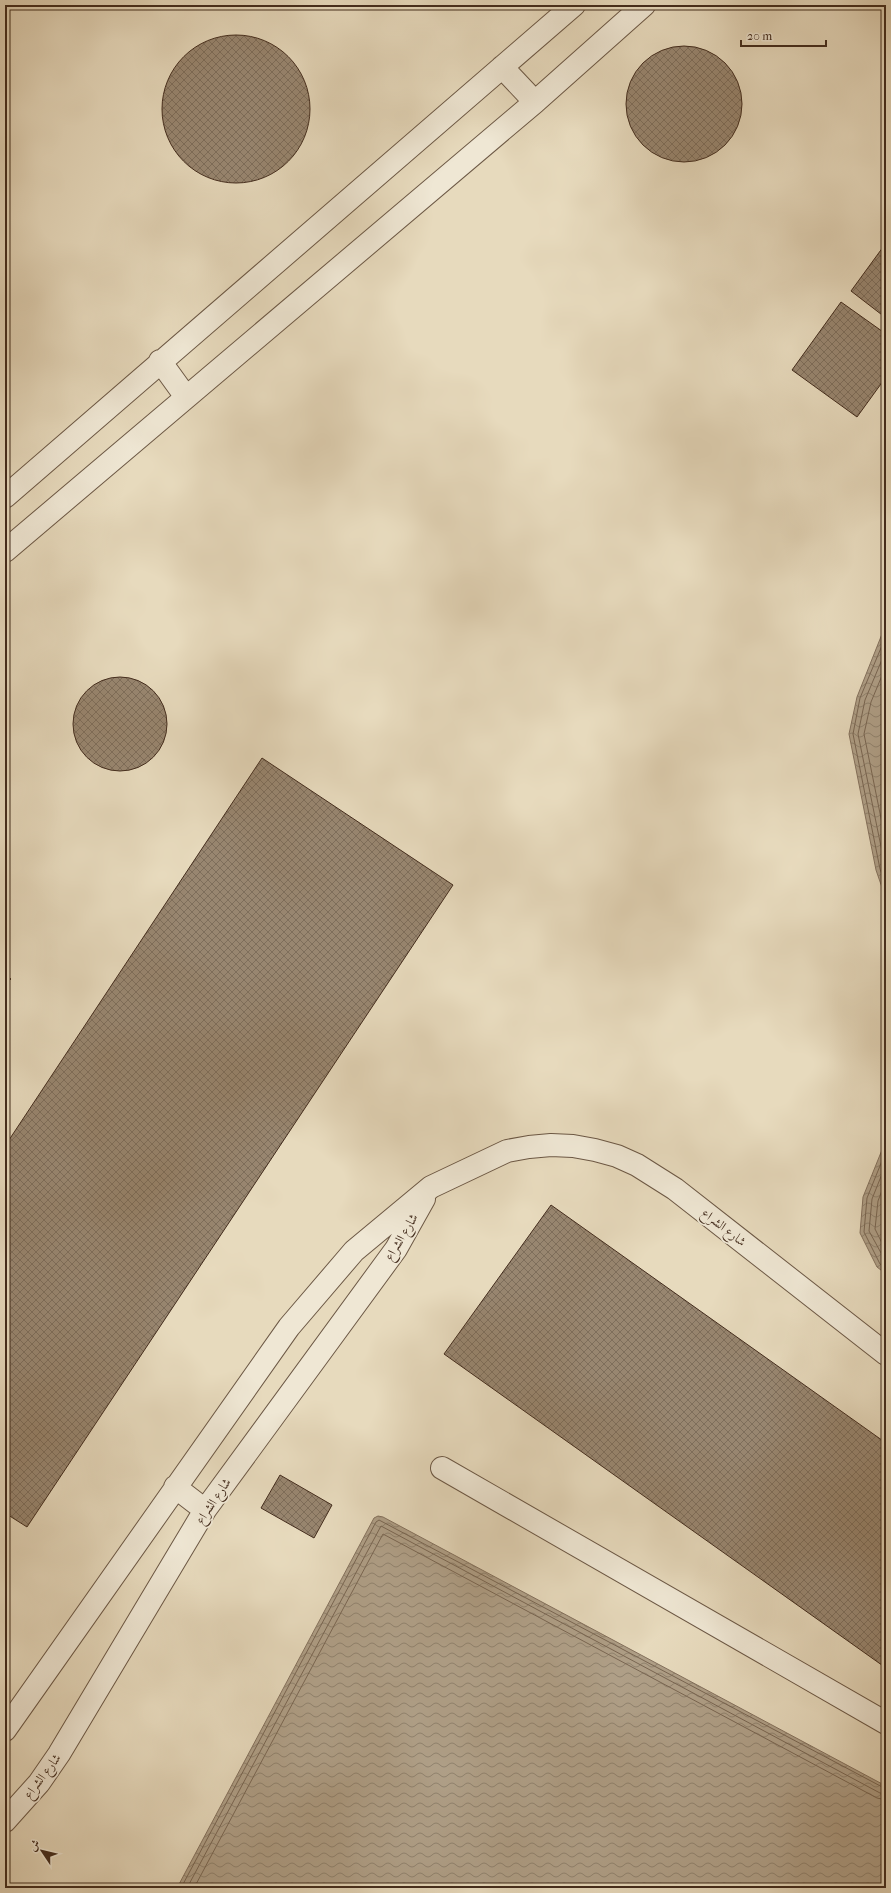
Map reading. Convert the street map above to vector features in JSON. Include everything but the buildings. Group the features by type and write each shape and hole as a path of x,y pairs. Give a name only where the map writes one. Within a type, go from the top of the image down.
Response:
{"street":[{"path":"5,497 160,361 574,5"},
{"path":"5,551 535,102 644,5"},
{"path":"502,67 535,102"},
{"path":"160,361 186,397"},
{"name":"شارع الشراع","path":"5,1730 175,1487 290,1327 354,1251 431,1187 507,1152 529,1147 551,1145 573,1146 617,1156 637,1165 675,1189 886,1354"},
{"name":"شارع الشراع","path":"5,1821 39,1783 59,1754 205,1510 396,1249 431,1187"},
{"path":"442,1468 886,1723"},
{"path":"175,1487 205,1510"}],"water":[{"path":"886,624 886,899 876,870 849,734 857,697"},
{"path":"886,1140 886,1274 877,1267 860,1233 863,1197"},
{"path":"378,1516 383,1517 886,1786 886,1888 177,1888 374,1518"}]}
